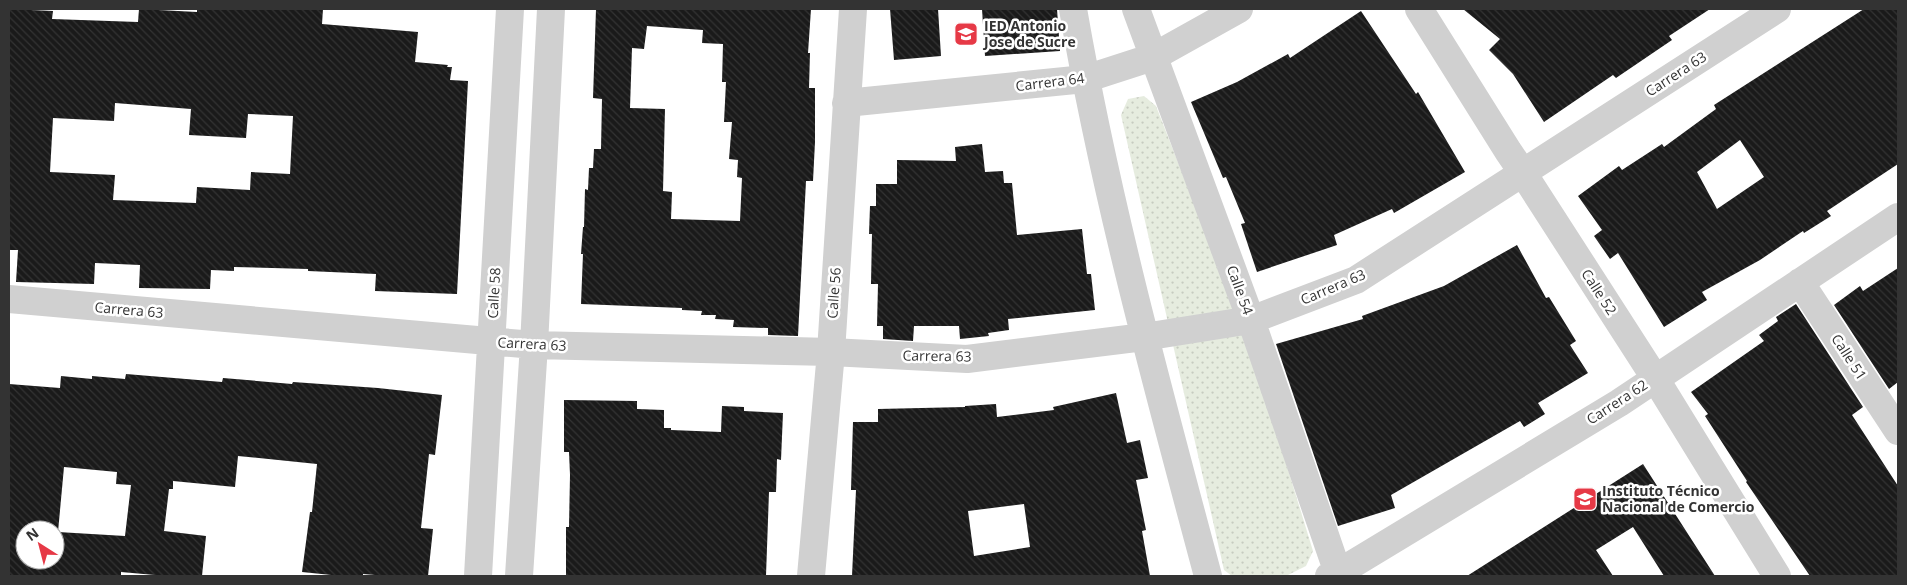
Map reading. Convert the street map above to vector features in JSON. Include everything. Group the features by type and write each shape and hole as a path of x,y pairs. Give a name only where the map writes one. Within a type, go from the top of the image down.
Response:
{"street":[{"name":"Calle 58","path":"478,576 510,9"},
{"path":"519,576 534,345 551,9"},
{"name":"Calle 56","path":"811,576 830,352 853,9"},
{"path":"1073,9 1085,80 1144,336 1208,576"},
{"name":"Calle 54","path":"1136,9 1251,320 1334,574"},
{"name":"Carrera 64","path":"846,103 1085,80 1153,57 1239,9"},
{"name":"Calle 52","path":"1419,9 1508,151 1655,378 1777,576"},
{"name":"Carrera 63","path":"9,300 492,343 830,352 967,358 1144,336 1251,320 1356,280 1778,9"},
{"name":"Carrera 62","path":"1334,574 1619,403 1898,218"},
{"name":"Calle 51","path":"1800,282 1898,431"}],"shaded area":[{"path":"1144,96 1156,106 1251,349 1313,551 1306,566 1286,576 1232,576 1224,570 1121,115 1128,99"}],"building":[{"path":"9,9 53,11 52,19 138,22 139,9 197,12 197,9 323,9 322,24 418,32 415,62 448,65 447,67 452,67 450,80 468,81 457,294 375,291 376,274 308,271 308,269 234,267 234,271 211,270 210,289 139,288 140,265 95,263 94,284 16,282 18,250 9,250","holes":["115,103 191,109 189,135 246,138 248,114 293,116 290,174 251,172 250,190 197,187 196,203 113,200 115,175 50,172 53,118 114,121"]},
{"path":"596,9 811,9 808,53 810,53 809,88 815,88 815,142 813,181 806,181 798,336 768,335 768,328 733,327 734,320 715,319 716,315 701,315 702,311 682,310 682,308 581,304 583,254 581,254 585,189 588,190 589,168 593,168 594,149 601,149 602,99 593,98","holes":["647,26 703,30 702,43 723,44 722,82 726,82 724,122 732,122 729,159 738,160 737,177 742,178 740,221 671,219 672,192 663,191 665,109 630,108 632,48 644,49"]},
{"path":"890,9 938,9 941,56 894,60"},
{"path":"982,9 1057,9 1060,51 985,56"},
{"path":"1463,9 1710,9 1669,36 1672,40 1616,78 1613,75 1544,122 1513,74 1489,50 1500,39"},
{"path":"1864,9 1898,9 1898,164 1827,211 1831,216 1804,233 1803,231 1760,260 1702,292 1707,300 1664,327 1618,253 1610,259 1594,236 1602,230 1578,196 1619,166 1622,170 1662,144 1664,147 1716,109 1714,105","holes":["1740,140 1764,177 1717,209 1697,172"]},
{"path":"1361,11 1416,94 1418,92 1465,172 1394,213 1392,209 1334,235 1337,245 1257,272 1241,224 1245,223 1226,177 1223,178 1191,102 1237,82 1288,54 1290,58"},
{"path":"982,144 985,172 1003,171 1004,183 1012,183 1017,235 1082,229 1087,274 1091,274 1095,310 1008,319 1009,330 988,333 989,336 960,339 959,326 914,326 913,341 883,339 883,326 877,326 878,284 871,284 872,234 869,234 870,206 876,206 876,184 897,184 897,160 956,161 955,147"},
{"path":"1517,245 1546,298 1549,297 1576,341 1570,345 1588,373 1538,403 1545,414 1524,427 1520,421 1391,495 1395,508 1338,526 1276,344 1363,319 1362,316 1444,286"},
{"path":"1898,268 1898,382 1889,389 1834,305 1860,286 1863,291"},
{"path":"1796,304 1863,407 1852,415 1898,486 1898,576 1810,576 1746,482 1705,416 1708,414 1691,392 1764,341 1759,335 1778,321 1776,317"},
{"path":"126,374 222,382 223,378 292,384 293,382 378,388 442,395 435,455 429,454 421,528 433,529 428,576 363,574 363,576 341,576 302,572 310,512 312,512 317,464 238,456 235,487 173,481 173,489 169,489 164,531 206,536 202,576 166,576 121,572 121,576 9,576 9,384 60,388 61,376 92,379 92,376 125,379","holes":["64,467 117,472 116,484 131,485 125,536 65,532 65,570 15,570 15,520 59,520"]},
{"path":"1116,393 1127,443 1140,440 1148,478 1136,480 1146,530 1142,531 1150,576 852,576 856,490 851,490 853,422 878,422 878,409 965,407 996,404 997,417 1054,410 1053,407","holes":["1024,504 1030,547 974,556 968,511"]},
{"path":"564,400 637,401 637,409 664,410 664,428 671,428 671,430 721,432 722,406 744,407 744,411 783,413 781,460 777,459 776,492 769,492 766,576 566,576 566,527 569,527 570,475 569,452 564,452"},
{"path":"1643,464 1715,576 1664,576 1633,527 1596,550 1613,576 1467,576"}],"place":[{"name":"IED Antonio Jose de Sucre","path":"966,34"},
{"name":"Instituto Técnico Nacional de Comercio","path":"1585,499"}]}
